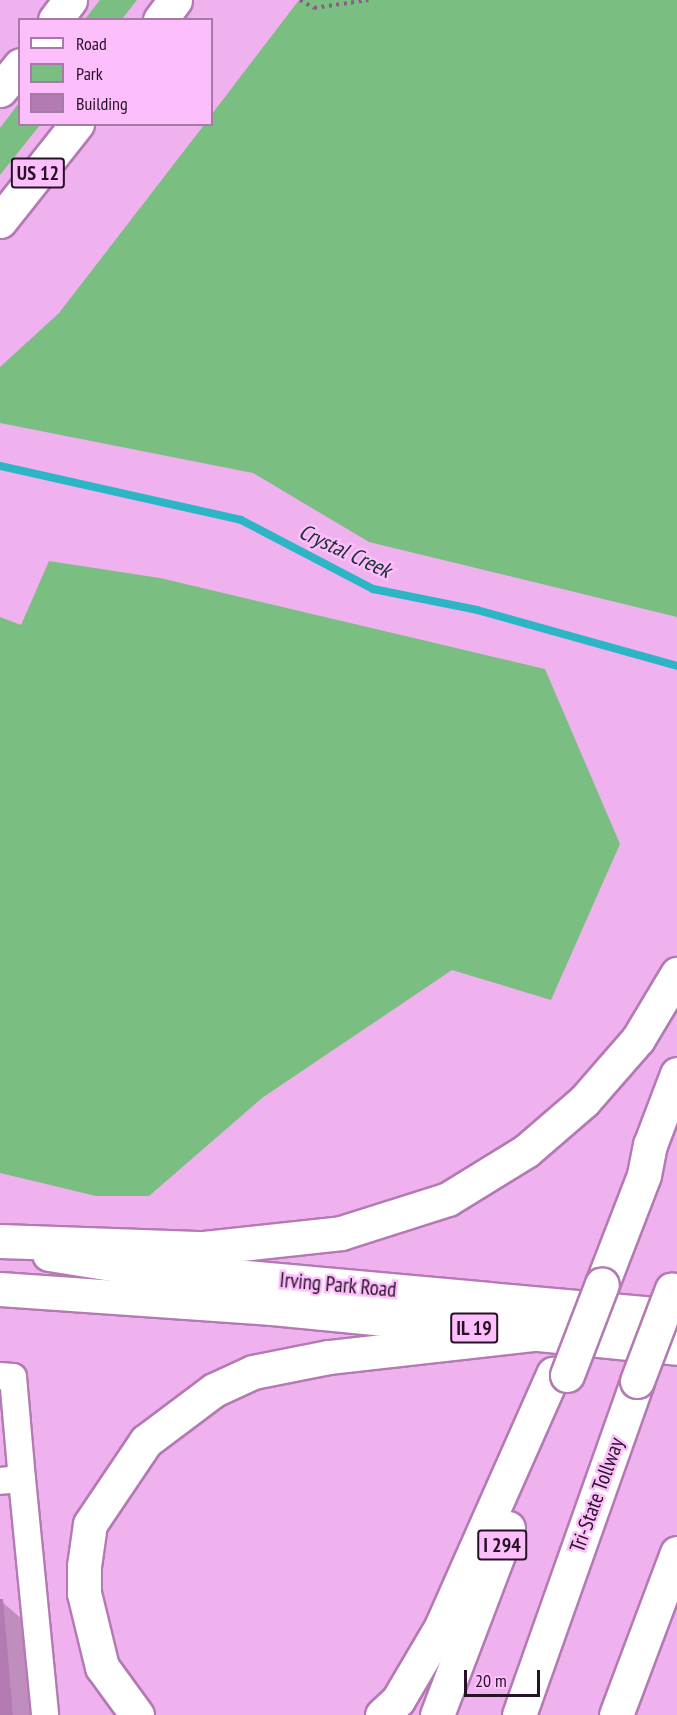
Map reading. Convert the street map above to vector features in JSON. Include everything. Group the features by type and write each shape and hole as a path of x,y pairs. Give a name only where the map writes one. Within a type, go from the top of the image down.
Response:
{"main road":[{"path":"56,18 70,0"},
{"path":"162,18 175,0"},
{"path":"0,90 18,68"},
{"name":"US 12","path":"0,221 75,126"},
{"path":"0,1243 204,1248 341,1233 448,1199 526,1151 584,1101 638,1039 677,974"},
{"name":"I 294","path":"437,1715 560,1374 596,1283 644,1175 650,1145 677,1074"},
{"name":"Irving Park Road","path":"0,1243 124,1266 675,1294"},
{"name":"Irving Park Road","path":"0,1289 272,1308 677,1348"},
{"name":"Tri-State Tollway","path":"519,1715 637,1382 675,1294"},
{"path":"137,1715 102,1667 84,1593 84,1566 90,1524 146,1441 214,1390 253,1372 329,1357 534,1334"},
{"path":"382,1715 398,1700 441,1627 560,1374"},
{"path":"616,1715 677,1553"}],"lane":[{"path":"0,1376 13,1377 11,1480 45,1715"}],"path":[{"path":"300,0 314,8 368,0"}],"green space":[{"path":"100,0 137,0 123,18 86,18"},
{"path":"299,0 677,0 677,617 369,542 253,473 0,423 0,367 59,313 203,126 213,126 213,113"},
{"path":"18,104 18,126 39,126 0,175 0,128"},
{"path":"49,561 160,578 545,669 620,844 551,1000 452,970 262,1098 149,1196 96,1196 0,1173 0,617 21,625"}],"building":[{"path":"0,1599 3,1599 13,1715 0,1715"}],"waterway":[{"name":"Crystal Creek","path":"0,466 241,520 373,589 477,610 677,666"}]}
